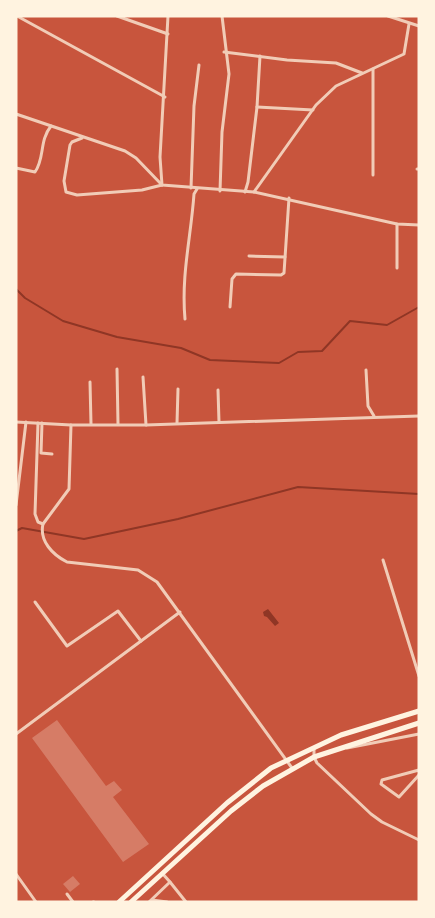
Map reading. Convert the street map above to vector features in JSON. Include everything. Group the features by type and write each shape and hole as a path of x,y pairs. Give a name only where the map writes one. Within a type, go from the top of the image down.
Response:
{"main road":[{"path":"119,902 256,778 314,746 341,735 419,711"},
{"path":"131,902 230,811 256,791 292,768 336,749 419,723"}],"street":[{"path":"17,16 165,97"},
{"path":"117,16 168,34"},
{"path":"162,185 160,157 165,97 168,16"},
{"path":"220,191 222,132 229,74 224,52 222,16"},
{"path":"388,16 419,26"},
{"path":"400,21 402,16"},
{"path":"254,192 313,110 336,86 404,54 409,24"},
{"path":"224,52 287,60 336,63 363,73"},
{"path":"245,192 258,107 260,56"},
{"path":"191,188 194,106 199,65"},
{"path":"373,69 373,175"},
{"path":"258,107 313,110"},
{"path":"16,114 125,151 136,158 162,185"},
{"path":"16,168 35,172 39,165 44,137 51,126"},
{"path":"83,137 72,142 70,145 64,181 66,192 77,195 142,190 162,185 220,191 254,192 289,198 397,224 419,225"},
{"path":"185,319 182,291 194,194 197,189"},
{"path":"230,307 234,276 236,274 281,275 284,273 289,198"},
{"path":"397,224 397,268"},
{"path":"249,256 285,257"},
{"path":"117,369 118,424"},
{"path":"366,370 368,406 374,416"},
{"path":"144,377 146,425"},
{"path":"90,382 92,424"},
{"path":"177,422 178,389"},
{"path":"218,390 219,422"},
{"path":"16,422 72,426 92,424 146,425 177,422 419,416"},
{"path":"16,505 26,422"},
{"path":"40,423 41,453 52,454"},
{"path":"40,423 34,514 38,522 43,524"},
{"path":"72,426 69,488 43,524 44,540 58,558 67,562 138,570 148,574 157,582 292,768"},
{"path":"383,560 419,676"},
{"path":"35,602 68,646 118,611 141,641"},
{"path":"16,734 180,612"},
{"path":"336,749 367,745 409,734 419,734"},
{"path":"314,746 314,757 329,775 371,814 382,822 419,840"},
{"path":"419,770 382,780 381,784 398,797 419,775"},
{"path":"162,873 186,902"},
{"path":"16,874 36,902"},
{"path":"150,901 170,882"},
{"path":"67,894 73,902"},
{"path":"150,901 167,902"}],"shaded area":[{"path":"268,609 279,623 275,626 264,616 263,612"}],"building":[{"path":"57,720 106,786 114,781 122,790 113,797 149,844 123,862 32,738"},
{"path":"73,876 80,884 70,892 63,884"}],"waterway":[{"path":"16,289 25,298 63,321 117,337 181,348 210,360 279,363 298,352 322,351 350,321 387,325 419,307"},
{"path":"16,531 22,528 84,539 178,519 298,487 419,494"}]}
